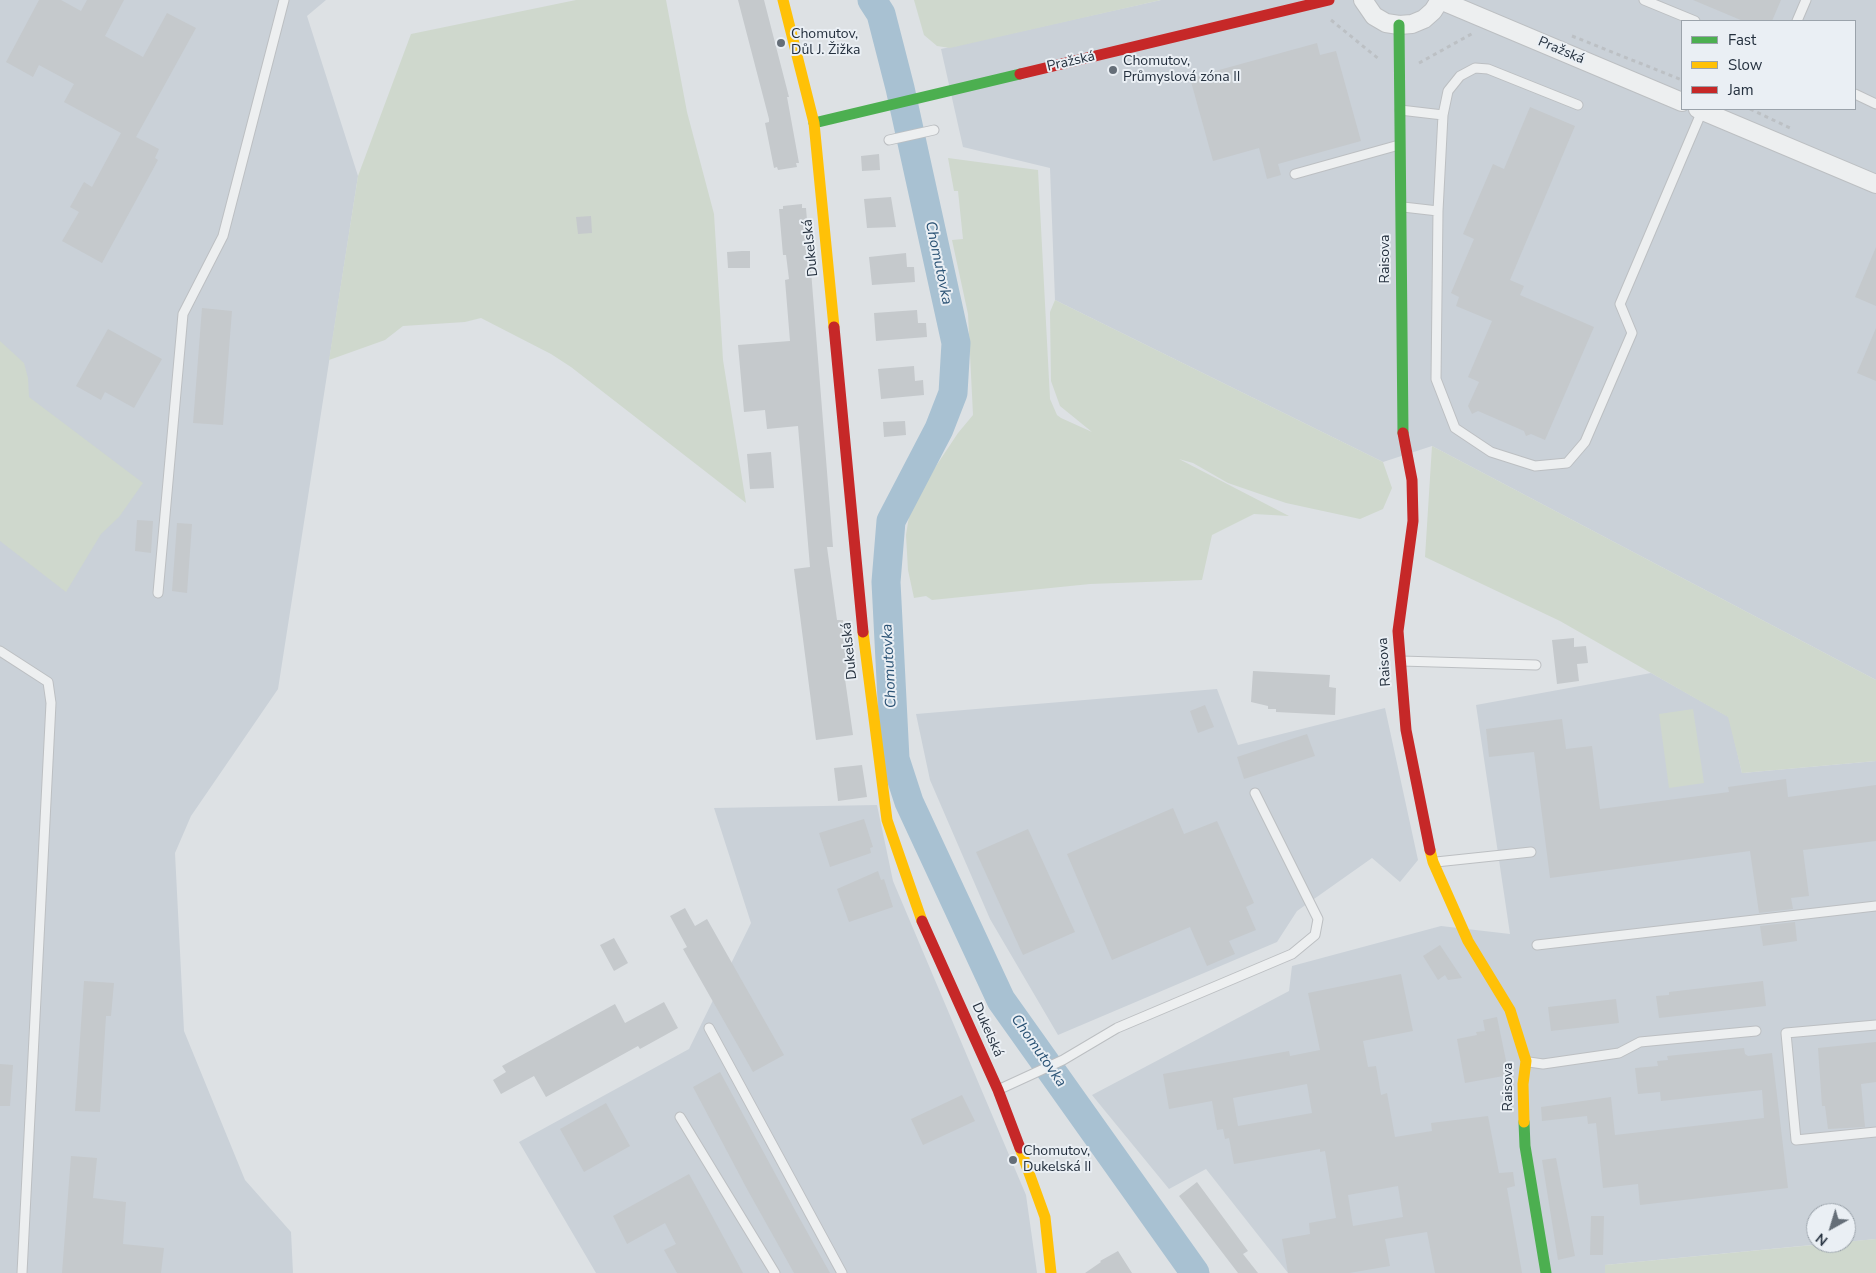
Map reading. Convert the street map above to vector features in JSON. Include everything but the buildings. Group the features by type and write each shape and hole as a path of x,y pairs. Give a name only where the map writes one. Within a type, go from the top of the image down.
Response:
{"street":[{"name":"Dukelská","path":"783,0 814,123 865,656 887,820 919,914 998,1090 1045,1217 1051,1273"},
{"name":"Pražská","path":"814,123 1329,0"},
{"path":"1363,0 1374,16 1386,23 1399,26"},
{"name":"Pražská","path":"1399,26 1412,24 1424,19 1433,11 1440,0 1681,102"},
{"name":"Raisova","path":"1399,26 1402,427 1412,480 1413,522 1398,631 1398,661 1406,730 1433,862 1468,940 1510,1010 1526,1061 1523,1084 1525,1146 1546,1273"},
{"path":"1700,110 1876,184"}],"lane":[{"path":"158,594 184,314 223,236 284,0"},
{"path":"1644,0 1693,20"},
{"path":"1797,20 1806,0"},
{"path":"1578,105 1488,70 1475,68 1460,76 1448,91 1443,115 1438,211 1436,379 1455,428 1491,452 1535,466 1566,463 1585,442 1632,333 1620,304 1700,110"},
{"path":"1856,94 1876,104"},
{"path":"1400,110 1443,115"},
{"path":"889,140 934,130"},
{"path":"1295,174 1399,145"},
{"path":"1400,207 1438,211"},
{"path":"0,651 48,682 51,703 22,1273"},
{"path":"1398,661 1536,665"},
{"path":"998,1090 1062,1060 1117,1028 1292,954 1314,935 1318,919 1255,793"},
{"path":"1433,862 1530,852"},
{"path":"1537,945 1876,906"},
{"path":"1876,1025 1786,1034 1796,1140 1876,1132"},
{"path":"709,1028 842,1273"},
{"path":"1526,1061 1543,1064 1619,1053 1640,1042 1756,1031"},
{"path":"680,1117 774,1273"}],"path":[{"path":"1323,18 1336,23 1384,63"},
{"path":"1417,68 1418,63 1476,32 1482,34"},
{"path":"1571,36 1681,80"}],"shaded area":[{"path":"0,0 326,0 307,16 358,176 278,689 191,816 175,853 184,1031 245,1180 291,1232 293,1273 0,1273"},
{"path":"576,0 666,0 687,112 714,214 723,360 746,503 571,367 551,354 481,318 465,322 403,326 385,340 329,360 358,176 411,34"},
{"path":"914,0 1161,0 950,48 937,46 924,35"},
{"path":"1161,0 1876,0 1876,680 1432,446 1383,462 1055,300 1050,168 963,147 941,49"},
{"path":"948,158 1038,170 1050,399 1057,415 1092,432 1060,406 1051,381 1050,312 1055,300 1383,462 1392,488 1383,509 1360,519 1286,503 1228,483 1193,463 1179,459 1289,516 1254,514 1212,535 1202,580 1090,584 932,600 926,596 914,598 908,570 906,535 910,510 918,493 958,433 973,415 968,314 952,240 963,239 958,191 954,191"},
{"path":"0,341 24,363 28,378 29,397 143,483 119,517 101,534 66,592 0,541"},
{"path":"1432,446 1876,680 1876,761 1742,773 1728,717 1560,621 1425,557"},
{"path":"1651,673 1729,717 1742,773 1876,761 1876,1239 1856,1241 1856,1203 1806,1203 1806,1246 1605,1265 1605,1273 1288,1273 1206,1169 1169,1189 1092,1095 1289,991 1292,966 1441,926 1510,934 1476,705"},
{"path":"1217,689 1238,745 1385,708 1418,860 1400,882 1372,858 1297,911 1277,942 1058,1035 990,919 930,780 916,714"},
{"path":"1693,709 1704,783 1669,788 1659,714"},
{"path":"877,805 893,881 1026,1195 1037,1273 596,1273 519,1142 689,1049 751,923 714,808"},
{"path":"1876,1239 1876,1273 1605,1273 1605,1265 1806,1246 1806,1253 1856,1253 1856,1241"}],"waterway":[{"name":"Chomutovka","path":"872,0 881,14 900,88 956,343 953,393 939,429 891,521 886,582 895,759 909,802 1001,1000 1195,1273"}],"traffic: fast":[{"path":"1399,25 1403,433"},
{"path":"814,123 1020,74"},
{"path":"1524,1122 1525,1146 1546,1273"}],"traffic: slow":[{"path":"783,0 814,123 834,327"},
{"path":"863,632 887,820 922,921"},
{"path":"1430,850 1433,862 1468,941 1510,1010 1526,1061 1523,1084 1524,1122"},
{"path":"1020,1148 1045,1217 1051,1273"}],"traffic: jam":[{"path":"1020,74 1329,0"},
{"path":"834,327 863,632"},
{"path":"1403,433 1412,480 1413,521 1398,631 1406,730 1430,850"},
{"path":"922,921 998,1090 1020,1148"}],"place":[{"name":"Chomutov, Důl J. Žižka","path":"781,43"},
{"name":"Chomutov, Průmyslová zóna II","path":"1113,70"},
{"name":"Chomutov, Dukelská II","path":"1013,1160"}]}
